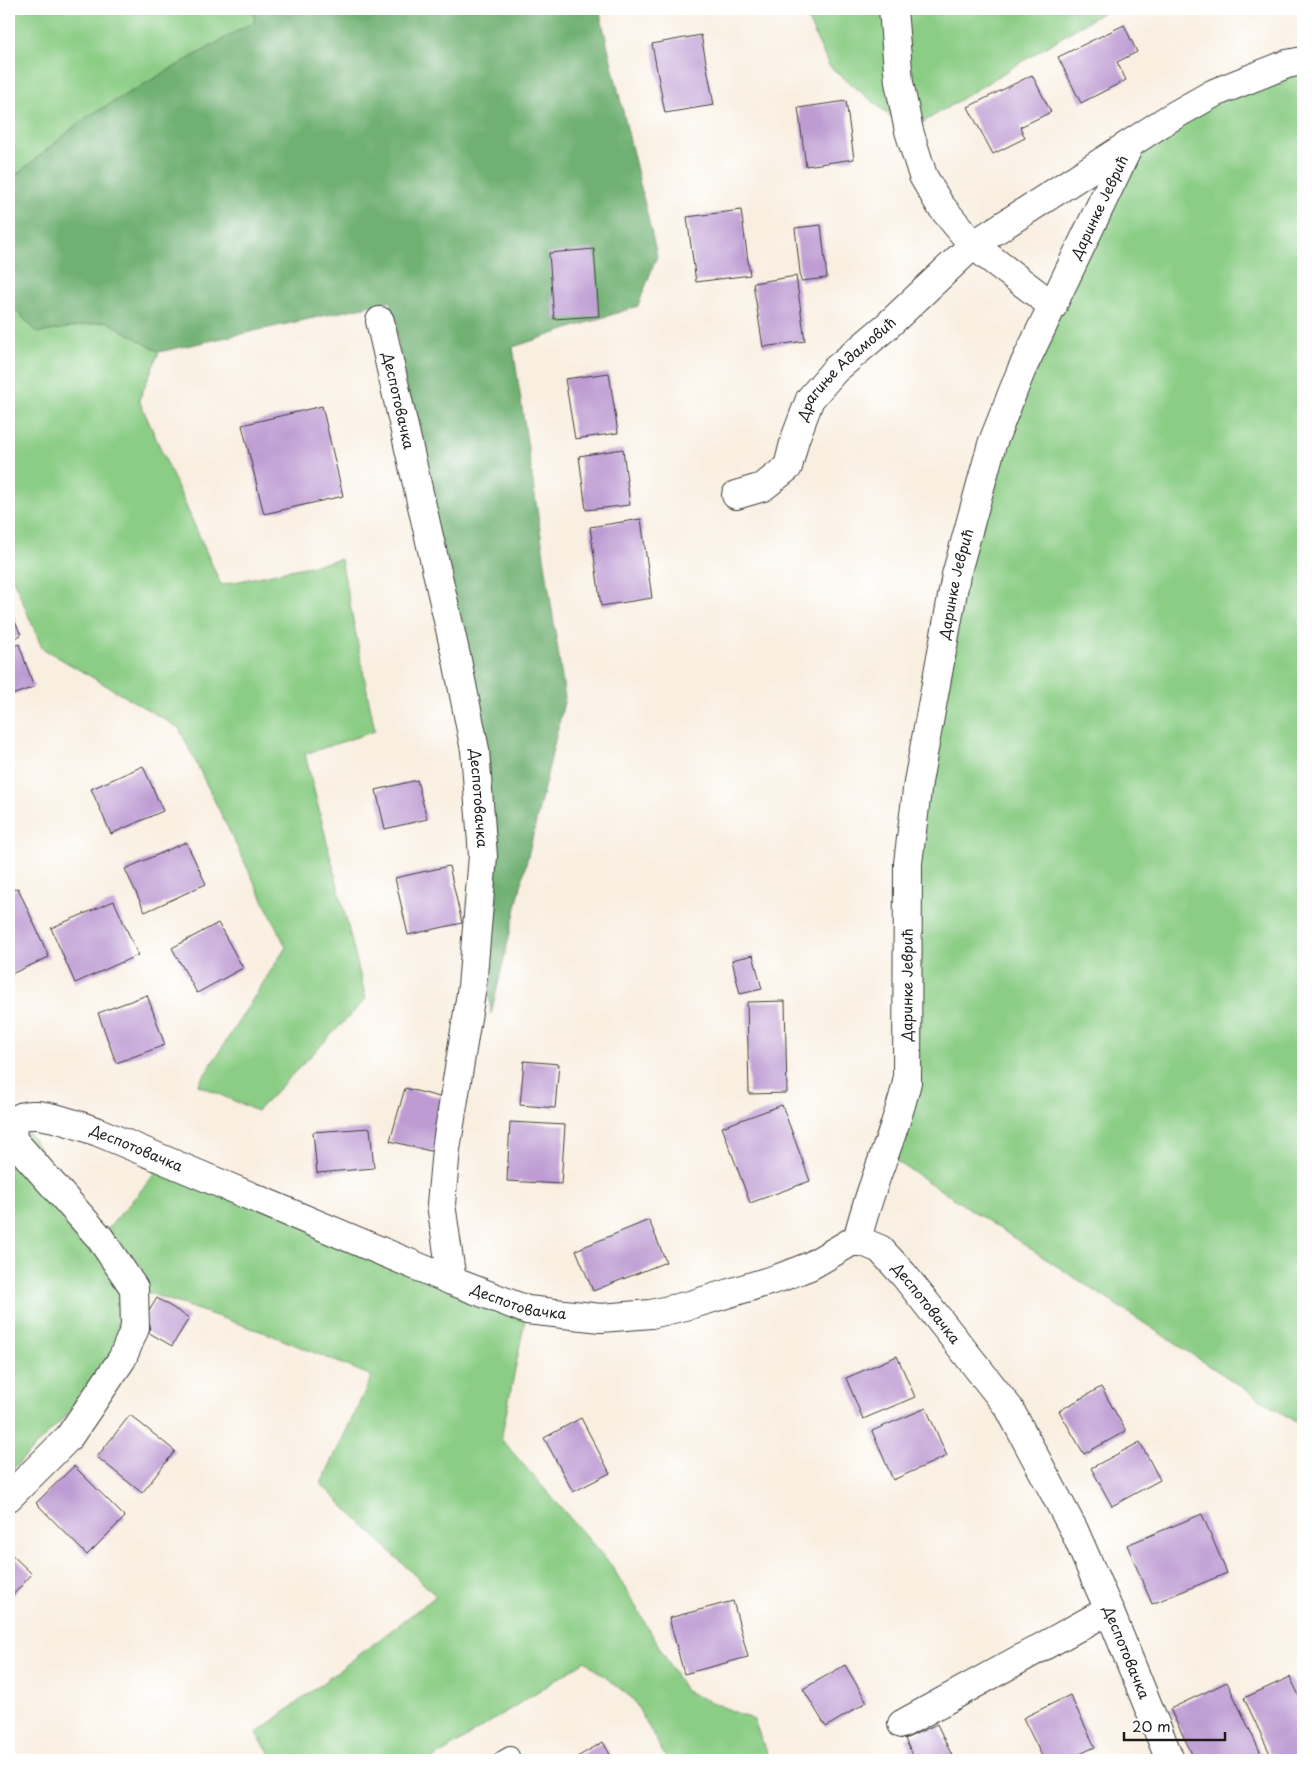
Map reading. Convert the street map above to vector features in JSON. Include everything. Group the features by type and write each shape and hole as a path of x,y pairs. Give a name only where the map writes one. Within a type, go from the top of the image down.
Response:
{"street":[{"path":"893,9 898,82 909,132 923,176 940,205 973,245 1053,306"},
{"name":"Даринке Јеврић","path":"857,1241 874,1180 902,1105 906,1082 908,863 910,833 956,575 992,444 1021,371 1130,144 1168,119 1214,93 1288,64 1303,61"},
{"name":"Драгиње Адамовић","path":"736,495 764,487 788,467 795,439 810,399 835,370 887,326 973,245 1130,144"},
{"name":"Деспотовачка","path":"380,321 455,650 475,750 483,856 472,987 446,1149 441,1204 452,1281"},
{"name":"Деспотовачка","path":"9,1497 69,1437 122,1359 134,1328 134,1288 100,1238 19,1148 12,1134 12,1119 33,1114 62,1120 98,1132 452,1281 527,1310 601,1318 651,1314 690,1305 779,1278 810,1266 846,1244 857,1241 868,1243 880,1249 904,1275 1009,1408 1074,1530 1110,1610 1170,1760"},
{"path":"902,1724 1110,1610"}],"green space":[{"path":"9,9 253,9 255,21 85,118 9,181"},
{"path":"253,9 599,9 657,256 638,306 513,347 565,698 491,1014 461,713 391,301 159,352 107,321 38,333 9,303 9,181 85,118 255,21"},
{"path":"803,9 1108,9 909,131 829,66"},
{"path":"1303,61 1303,1427 884,1153 902,1105 908,863 992,444 1130,144"},
{"path":"9,303 38,333 107,321 159,352 139,400 221,585 341,559 375,731 305,754 366,999 257,1111 198,1085 286,947 179,728 42,648 9,569"},
{"path":"9,1104 100,1238 166,1161 527,1310 501,1439 612,1566 685,1691 754,1720 769,1760 667,1760 633,1699 585,1661 431,1760 275,1760 256,1734 436,1596 321,1484 372,1376 266,1333 134,1288 122,1359 9,1473"}],"building":[{"path":"1124,25 1137,52 1117,62 1126,80 1081,103 1058,57"},
{"path":"701,35 714,105 665,113 652,44"},
{"path":"1032,75 1051,112 1020,127 1025,138 993,154 968,107"},
{"path":"846,101 854,159 806,166 798,108"},
{"path":"741,210 750,275 696,282 687,217"},
{"path":"821,225 827,278 801,281 795,228"},
{"path":"594,249 599,316 554,319 549,253"},
{"path":"796,276 805,341 763,347 753,283"},
{"path":"609,373 618,433 575,439 565,379"},
{"path":"322,406 343,496 264,514 242,425"},
{"path":"623,449 630,505 586,510 579,456"},
{"path":"641,519 652,598 601,606 590,527"},
{"path":"9,608 21,635 9,641"},
{"path":"19,644 34,687 9,696 9,648"},
{"path":"143,766 163,811 111,834 91,789"},
{"path":"417,780 427,819 385,829 376,790"},
{"path":"186,842 206,884 145,912 125,869"},
{"path":"449,866 462,923 408,935 395,878"},
{"path":"18,888 49,957 9,975 9,892"},
{"path":"114,901 138,955 75,983 51,928"},
{"path":"218,923 243,968 197,993 172,948"},
{"path":"753,955 762,989 740,994 732,960"},
{"path":"147,995 165,1045 116,1063 98,1013"},
{"path":"785,1001 787,1093 749,1094 747,1002"},
{"path":"524,1061 559,1064 555,1108 520,1105"},
{"path":"405,1088 447,1099 434,1152 390,1141"},
{"path":"782,1105 810,1181 750,1203 722,1127"},
{"path":"510,1122 565,1125 561,1184 507,1181"},
{"path":"370,1128 374,1168 317,1173 313,1132"},
{"path":"649,1220 666,1262 593,1291 576,1250"},
{"path":"157,1298 189,1318 172,1346 139,1327"},
{"path":"897,1356 915,1397 863,1419 846,1378"},
{"path":"1101,1387 1126,1431 1084,1454 1059,1411"},
{"path":"926,1408 947,1456 893,1480 872,1431"},
{"path":"130,1415 175,1451 142,1493 97,1457"},
{"path":"581,1418 610,1473 573,1492 544,1438"},
{"path":"1140,1442 1160,1480 1112,1506 1091,1468"},
{"path":"74,1466 125,1517 87,1555 36,1503"},
{"path":"1202,1514 1227,1573 1152,1604 1127,1545"},
{"path":"9,1552 32,1574 12,1596 9,1593"},
{"path":"733,1601 748,1657 684,1674 669,1618"},
{"path":"845,1665 867,1702 826,1727 803,1689"},
{"path":"1290,1677 1303,1704 1303,1760 1273,1760 1244,1698"},
{"path":"1227,1682 1264,1760 1195,1760 1170,1709"},
{"path":"1070,1695 1095,1747 1067,1760 1044,1760 1023,1718"},
{"path":"937,1724 954,1760 915,1760 905,1739"},
{"path":"603,1742 613,1760 572,1760"}]}
